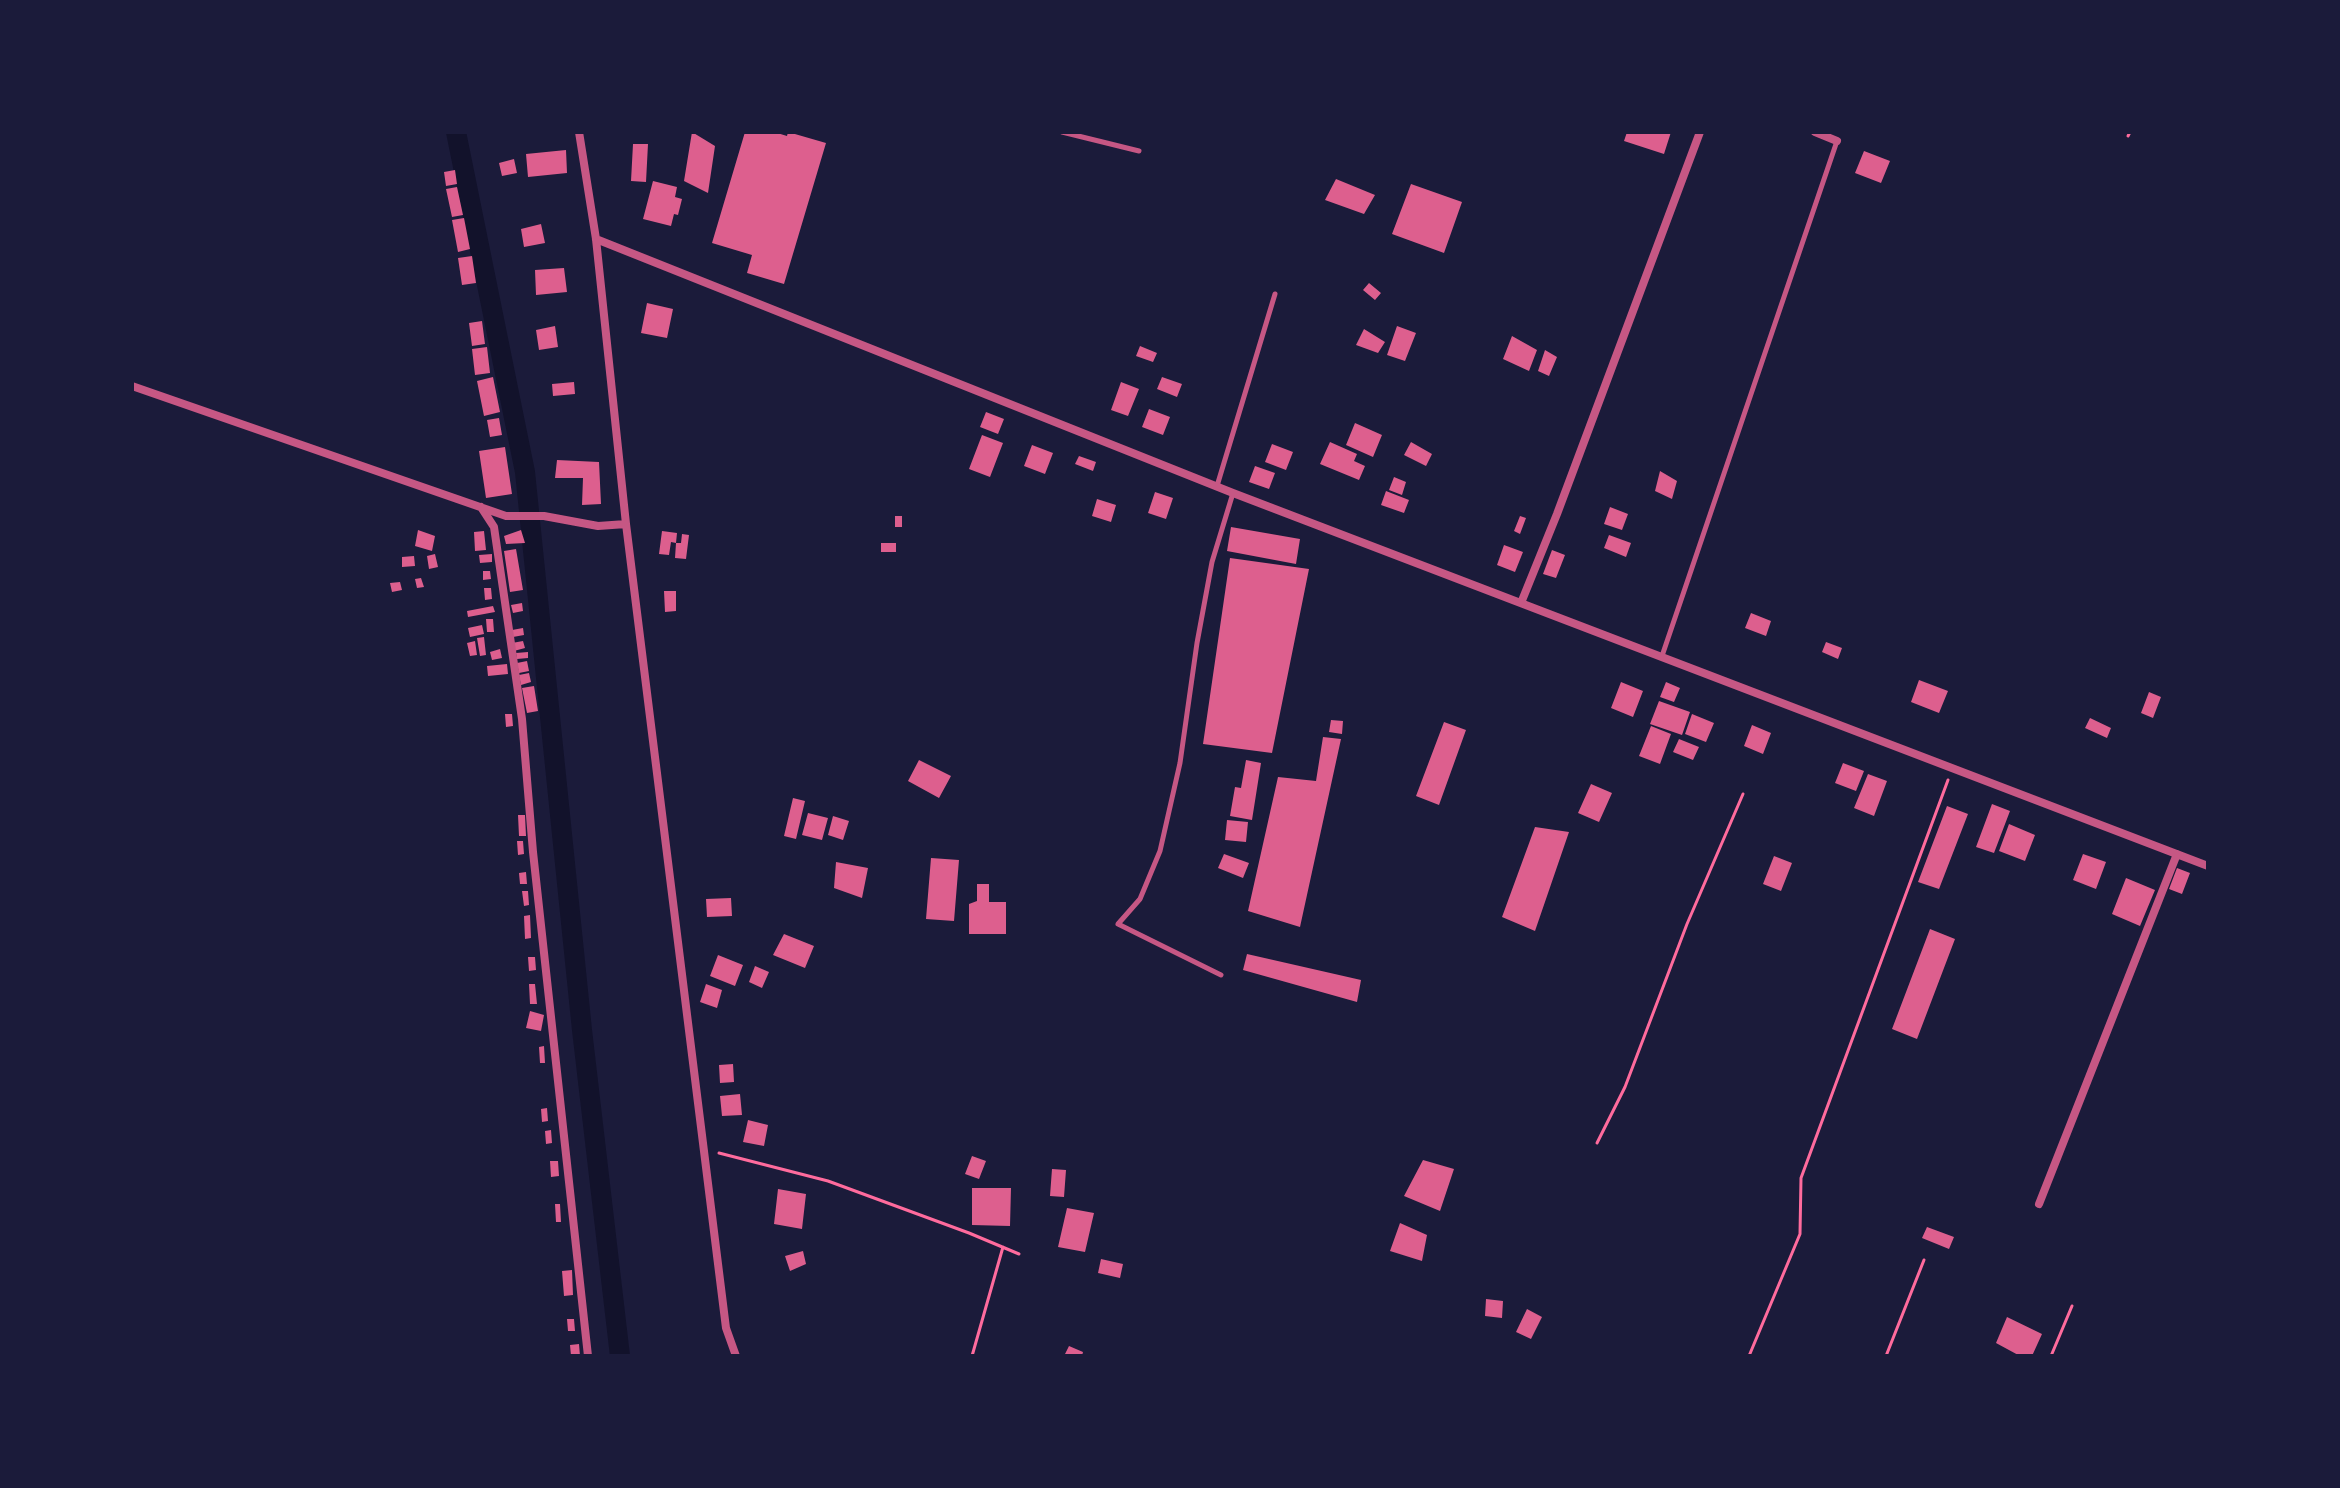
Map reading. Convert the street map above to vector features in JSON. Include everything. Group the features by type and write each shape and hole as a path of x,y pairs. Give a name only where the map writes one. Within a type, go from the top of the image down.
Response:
{"street":[{"path":"579,132 596,239 626,524 703,1149 726,1328 736,1356"},
{"path":"1521,603 1700,132"},
{"path":"1815,132 1837,141"},
{"path":"596,239 1217,487 2208,866"},
{"path":"132,386 506,516 544,516 598,526 626,524"},
{"path":"481,507 494,527 522,719 533,852 588,1356"},
{"path":"2039,1204 2177,854"}],"lane":[{"path":"1062,132 1139,151"},
{"path":"1662,657 1837,141"},
{"path":"1217,487 1275,294"},
{"path":"1221,975 1118,924 1140,899 1160,851 1180,763 1212,562 1233,493"}],"path":[{"path":"1749,1356 1800,1234 1801,1178 1953,768"},
{"path":"1597,1143 1625,1087 1687,924 1743,794"},
{"path":"703,1149 828,1181 1019,1254"},
{"path":"972,1356 1003,1247"},
{"path":"1886,1356 1924,1260"},
{"path":"2051,1356 2072,1306"}],"building":[{"path":"692,132 715,146 708,193 684,181"},
{"path":"745,132 774,132 787,136 788,132 826,143 784,284 747,273 752,255 712,243"},
{"path":"1627,132 1671,132 1664,154 1624,141"},
{"path":"633,144 648,144 646,182 631,181"},
{"path":"566,150 567,173 528,177 526,154"},
{"path":"1864,151 1890,161 1881,183 1855,173"},
{"path":"514,159 517,173 502,176 499,163"},
{"path":"455,170 457,184 446,186 444,172"},
{"path":"1336,179 1375,195 1364,214 1325,200"},
{"path":"653,181 677,187 675,197 682,199 671,226 643,219"},
{"path":"1411,184 1462,202 1444,253 1392,234"},
{"path":"457,187 463,215 452,217 446,189"},
{"path":"464,218 470,249 458,252 452,220"},
{"path":"541,224 545,243 524,247 521,229"},
{"path":"472,256 476,283 462,285 458,258"},
{"path":"564,268 567,292 536,295 535,270"},
{"path":"1369,283 1381,293 1375,300 1363,290"},
{"path":"647,303 673,309 667,338 641,333"},
{"path":"482,321 485,344 472,346 469,323"},
{"path":"555,326 558,347 539,350 536,330"},
{"path":"1397,326 1416,333 1405,361 1387,355"},
{"path":"1364,329 1385,342 1378,353 1356,345"},
{"path":"1512,336 1537,350 1529,371 1503,359"},
{"path":"1140,346 1157,353 1153,362 1136,356"},
{"path":"487,347 490,373 475,375 472,349"},
{"path":"1545,350 1557,357 1549,376 1538,371"},
{"path":"493,377 500,412 484,416 477,381"},
{"path":"1162,377 1182,384 1177,397 1157,389"},
{"path":"574,382 575,394 553,396 552,384"},
{"path":"1121,382 1139,389 1128,416 1111,410"},
{"path":"1149,409 1170,417 1163,435 1142,427"},
{"path":"986,412 1004,419 998,434 980,427"},
{"path":"499,418 502,435 490,437 487,420"},
{"path":"1355,423 1382,435 1373,457 1346,445"},
{"path":"982,435 1003,443 990,477 969,469"},
{"path":"1330,442 1357,454 1354,461 1365,466 1359,480 1320,464"},
{"path":"1411,442 1432,454 1426,466 1404,455"},
{"path":"1272,444 1293,452 1286,470 1265,462"},
{"path":"1032,445 1053,453 1045,474 1024,466"},
{"path":"505,447 512,494 486,498 479,451"},
{"path":"1079,456 1096,462 1093,471 1075,464"},
{"path":"557,460 599,462 601,504 582,505 583,478 555,478"},
{"path":"1255,466 1275,473 1269,489 1249,482"},
{"path":"1660,471 1677,481 1672,499 1655,491"},
{"path":"1394,477 1406,482 1402,495 1389,490"},
{"path":"1386,491 1409,500 1404,513 1381,505"},
{"path":"1155,492 1173,498 1166,519 1148,513"},
{"path":"1097,499 1116,505 1111,522 1092,516"},
{"path":"1610,507 1628,514 1622,530 1604,524"},
{"path":"895,516 902,516 902,527 895,527"},
{"path":"1520,516 1526,518 1520,534 1514,531"},
{"path":"1231,527 1300,539 1296,564 1227,551"},
{"path":"418,530 435,536 432,551 415,546"},
{"path":"521,530 525,543 506,544 504,536"},
{"path":"484,531 486,550 475,551 474,532"},
{"path":"662,531 677,533 676,543 671,542 669,555 659,554"},
{"path":"682,534 689,535 686,559 675,558 676,543 681,543"},
{"path":"1609,535 1631,543 1626,557 1604,548"},
{"path":"881,543 896,543 896,552 881,552"},
{"path":"1504,545 1523,552 1515,572 1497,565"},
{"path":"516,549 523,590 510,592 504,551"},
{"path":"1552,550 1565,555 1556,578 1543,574"},
{"path":"435,554 438,567 429,569 427,556"},
{"path":"492,554 492,562 480,563 479,555"},
{"path":"414,556 415,566 402,567 402,557"},
{"path":"1230,558 1309,569 1272,753 1203,744"},
{"path":"483,571 490,571 491,579 483,580"},
{"path":"421,578 424,587 417,588 415,579"},
{"path":"400,582 402,590 392,592 390,583"},
{"path":"484,588 491,588 492,599 485,600"},
{"path":"664,591 676,591 676,611 665,612"},
{"path":"522,603 523,611 513,613 511,605"},
{"path":"493,606 495,612 468,617 467,611"},
{"path":"1751,613 1771,621 1766,636 1745,628"},
{"path":"486,619 493,619 494,632 487,632"},
{"path":"482,625 484,634 470,637 468,628"},
{"path":"523,628 524,635 513,637 512,630"},
{"path":"484,637 486,655 480,656 477,638"},
{"path":"475,641 477,655 470,656 467,643"},
{"path":"523,641 525,648 514,651 512,643"},
{"path":"1826,642 1842,648 1838,659 1822,652"},
{"path":"500,649 502,658 492,660 490,652"},
{"path":"528,652 528,658 517,659 516,653"},
{"path":"527,661 529,671 519,673 517,663"},
{"path":"507,664 508,674 488,676 487,666"},
{"path":"529,673 531,682 521,685 519,675"},
{"path":"1919,680 1948,691 1939,713 1911,702"},
{"path":"1621,682 1643,691 1633,717 1611,708"},
{"path":"1666,682 1680,688 1674,702 1660,697"},
{"path":"534,686 538,711 527,713 522,688"},
{"path":"2149,692 2161,697 2153,718 2141,713"},
{"path":"1659,701 1690,712 1682,735 1650,724"},
{"path":"505,714 512,714 513,726 506,727"},
{"path":"1692,714 1714,723 1706,742 1685,734"},
{"path":"2090,718 2111,728 2107,738 2085,728"},
{"path":"1331,720 1343,721 1342,734 1329,732"},
{"path":"1444,722 1466,730 1439,805 1416,796"},
{"path":"1752,725 1771,733 1763,754 1744,746"},
{"path":"1651,726 1671,734 1660,764 1639,756"},
{"path":"1323,737 1341,739 1300,927 1248,911 1278,777 1316,781"},
{"path":"1679,739 1699,747 1693,760 1673,752"},
{"path":"919,760 951,776 939,798 908,781"},
{"path":"1246,760 1261,763 1252,820 1230,816 1235,787 1241,788"},
{"path":"1843,763 1864,771 1856,791 1835,783"},
{"path":"1868,774 1887,781 1874,816 1854,808"},
{"path":"1591,784 1612,793 1599,822 1578,813"},
{"path":"793,798 805,801 796,839 784,836"},
{"path":"1992,804 2010,811 1994,853 1976,847"},
{"path":"1947,806 1968,814 1939,889 1918,882"},
{"path":"808,813 828,818 822,840 802,835"},
{"path":"518,815 525,815 526,836 519,836"},
{"path":"833,816 849,821 843,840 828,835"},
{"path":"1227,820 1248,822 1246,842 1225,840"},
{"path":"2009,824 2035,835 2025,861 1999,851"},
{"path":"1535,827 1569,832 1535,931 1502,917"},
{"path":"517,841 523,841 524,854 518,855"},
{"path":"1224,854 1249,863 1243,878 1218,868"},
{"path":"2083,854 2106,862 2096,889 2073,880"},
{"path":"1774,856 1792,863 1781,891 1763,884"},
{"path":"931,858 959,860 954,921 926,919"},
{"path":"836,862 868,868 862,898 834,888"},
{"path":"2177,868 2190,873 2182,894 2169,889"},
{"path":"526,872 527,884 520,884 519,873"},
{"path":"2126,878 2155,890 2140,926 2112,914"},
{"path":"977,884 989,884 989,902 1006,902 1006,934 969,934 969,904 977,901"},
{"path":"522,891 528,891 529,905 524,906"},
{"path":"731,898 732,916 707,917 706,899"},
{"path":"530,915 531,938 525,939 524,916"},
{"path":"1930,929 1955,939 1917,1039 1892,1029"},
{"path":"784,934 814,946 805,968 773,955"},
{"path":"1247,954 1361,980 1357,1002 1243,970"},
{"path":"718,955 743,965 735,986 710,976"},
{"path":"528,957 535,957 536,970 529,971"},
{"path":"755,966 769,972 762,988 749,982"},
{"path":"529,984 535,984 537,1004 530,1004"},
{"path":"706,984 722,990 717,1008 700,1002"},
{"path":"530,1011 544,1015 541,1031 526,1028"},
{"path":"544,1046 545,1063 540,1063 539,1047"},
{"path":"733,1064 734,1082 720,1083 719,1065"},
{"path":"740,1094 742,1115 722,1116 720,1096"},
{"path":"547,1108 548,1121 542,1122 541,1109"},
{"path":"748,1120 768,1125 764,1146 743,1142"},
{"path":"551,1130 552,1143 546,1144 545,1131"},
{"path":"972,1156 986,1161 979,1179 965,1174"},
{"path":"1423,1160 1454,1169 1440,1211 1404,1196"},
{"path":"550,1161 558,1161 559,1176 551,1177"},
{"path":"1052,1169 1066,1170 1064,1197 1050,1196"},
{"path":"972,1188 1011,1188 1010,1226 972,1225"},
{"path":"778,1189 806,1194 802,1229 774,1224"},
{"path":"555,1204 560,1204 561,1222 556,1222"},
{"path":"1067,1208 1094,1213 1085,1252 1058,1247"},
{"path":"1400,1223 1427,1235 1422,1261 1390,1251"},
{"path":"1927,1227 1954,1237 1949,1249 1922,1238"},
{"path":"803,1251 806,1264 790,1271 785,1256"},
{"path":"1101,1259 1123,1264 1120,1278 1098,1273"},
{"path":"572,1270 573,1295 564,1296 562,1271"},
{"path":"1486,1299 1503,1301 1502,1318 1485,1316"},
{"path":"1527,1309 1542,1317 1531,1339 1516,1332"},
{"path":"2007,1317 2042,1334 2032,1356 2020,1356 1996,1343"},
{"path":"567,1319 574,1319 575,1331 568,1331"},
{"path":"579,1344 580,1356 571,1356 570,1345"},
{"path":"1069,1346 1083,1352 1082,1356 1064,1356"}],"waterway":[{"path":"456,132 525,472 582,1030 620,1356"}]}
